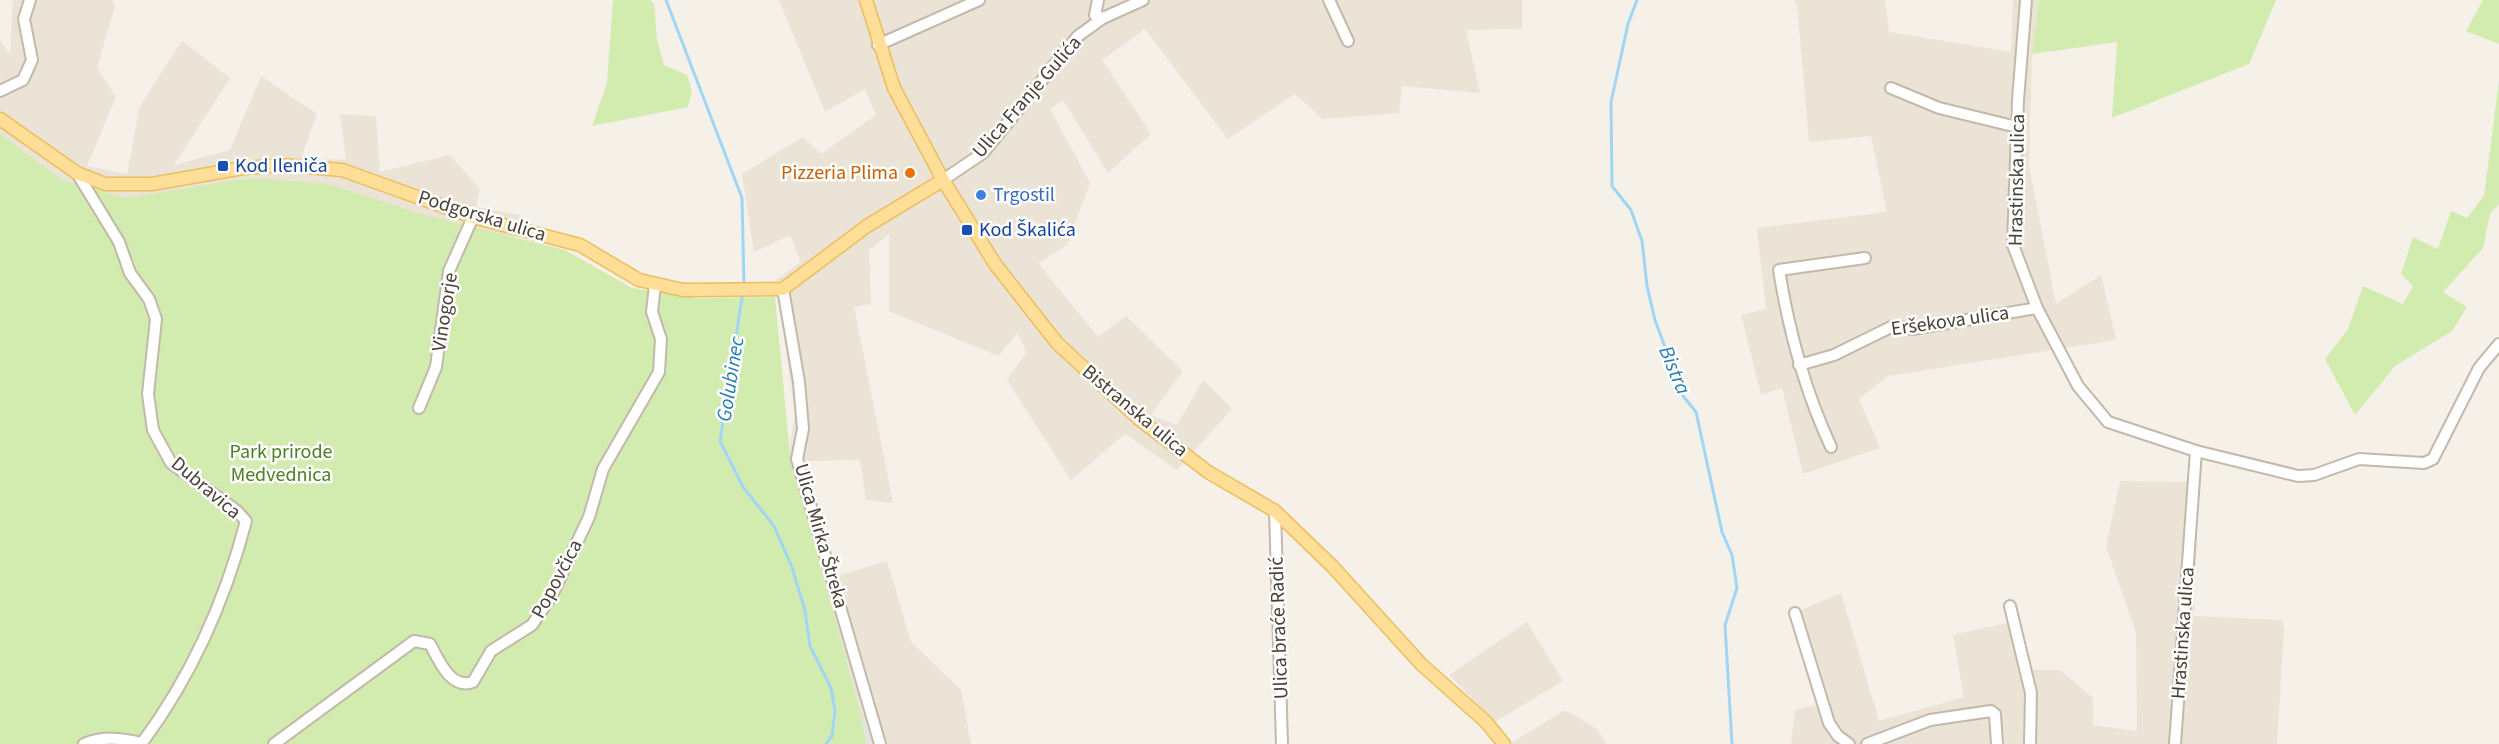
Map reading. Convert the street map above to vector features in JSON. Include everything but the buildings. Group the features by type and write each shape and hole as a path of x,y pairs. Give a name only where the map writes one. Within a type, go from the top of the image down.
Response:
{"main road":[{"name":"Bistranska ulica","path":"866,0 878,45 894,88 943,180 995,264 1057,343 1139,419 1208,472 1275,512 1333,567 1421,664 1486,723 1504,744"},
{"name":"Podgorska ulica","path":"0,119 77,173 105,184 152,184 243,168 282,165 324,167 342,170 472,217 580,245 626,273 655,285 683,290 783,289"},
{"path":"783,289 867,226 943,180"}],"street":[{"path":"0,91 23,80 32,60 24,19 30,0"},
{"path":"878,45 979,0"},
{"path":"1098,0 1095,15 1103,18"},
{"name":"Ulica Franje Gulića","path":"943,180 983,153 1078,36 1103,18 1143,0"},
{"path":"1329,0 1348,41"},
{"name":"Hrastinska ulica","path":"2026,0 2017,127 2013,245 2037,308 2078,386 2108,422 2196,451 2298,476 2314,475 2359,459 2424,463 2433,459 2479,368 2499,344"},
{"path":"1891,88 1939,108 2017,127"},
{"name":"Dubravica","path":"77,173 119,242 130,273 149,299 156,319 148,394 153,430 171,463 237,511 246,521 224,596 198,650 142,743 119,738 95,739 84,744"},
{"name":"Vinogorje","path":"419,408 436,366 450,271 472,217"},
{"path":"1831,447 1815,412 1799,365 1779,270 1865,258"},
{"name":"Popovčica","path":"274,744 414,641 430,644 454,682 465,685 473,682 491,651 532,624 552,595 589,517 603,469 659,372 661,339 652,312 655,285"},
{"name":"Ulica Mirka Štreka","path":"783,289 800,382 803,429 797,459 880,744"},
{"name":"Eršekova ulica","path":"1799,365 1833,355 1893,326 1913,329 2037,308"},
{"name":"Hrastinska ulica","path":"2175,744 2196,451"},
{"name":"Ulica braće Radić","path":"1275,512 1282,744"},
{"path":"2010,606 2031,693 2030,744"},
{"path":"1796,613 1829,723 1838,736 1849,744"},
{"path":"1867,744 1930,720 1991,711 1995,714 1997,744"}],"shaded area":[{"path":"13,0 112,0 115,6 97,68 116,97 87,166 127,174 140,106 182,41 230,78 174,165 230,150 261,76 317,114 301,158 346,160 340,114 376,116 380,172 450,155 480,189 476,207 520,215 480,370 0,244 0,41 10,54"},
{"path":"779,0 1522,0 1522,29 1466,30 1480,93 1402,86 1399,113 1323,119 1295,94 1228,139 1145,29 1102,60 1151,134 1108,173 1063,100 1050,109 1090,183 1067,245 1038,263 1098,337 1126,316 1183,371 1151,415 1177,425 1203,380 1232,409 1177,470 1125,434 1071,480 1007,380 1026,353 1018,332 998,356 889,311 889,234 869,250 871,304 854,307 893,503 866,500 860,460 804,461 816,496 777,524 795,414 776,280 801,262 790,235 754,252 742,174 803,137 821,154 876,115 865,89 825,112"},
{"path":"1794,0 1885,0 1889,32 2011,52 2013,0 2039,0 2032,54 2029,166 2056,304 2101,275 2116,340 1888,376 1859,399 1880,448 1803,474 1782,388 1761,395 1741,315 1766,309 1757,228 1887,212 1871,136 1809,142 1797,4"},
{"path":"2120,481 2199,482 2194,616 2282,620 2284,628 2277,744 1791,744 1795,710 1829,702 1801,610 1841,593 1879,721 1964,697 1953,635 2020,620 2031,670 2060,670 2093,698 2093,725 2137,731 2136,632 2106,547"},
{"path":"887,561 911,642 961,690 971,744 862,744 801,587"},
{"path":"1527,622 1563,681 1495,722 1449,675"},
{"path":"1565,710 1597,729 1606,744 1510,744"},
{"path":"870,716 876,744 866,744 861,718"}],"green space":[{"path":"613,0 650,0 654,4 657,39 664,65 687,75 692,92 688,107 592,126 607,83"},
{"path":"2039,0 2276,0 2249,64 2112,118 2117,42 2032,54"},
{"path":"2483,0 2499,0 2499,44 2466,31"},
{"path":"2499,81 2499,204 2490,214 2483,248 2443,292 2467,307 2452,331 2395,366 2355,415 2325,359 2348,329 2363,286 2403,304 2413,286 2401,274 2413,237 2438,249 2451,211 2467,218 2484,196"},
{"name":"Park prirode Medvednica","path":"0,134 62,180 126,198 250,178 329,184 424,215 565,250 632,288 698,298 775,297 790,455 869,744 0,744"}],"waterway":[{"name":"Golubinec","path":"666,0 742,198 744,285"},
{"name":"Bistra","path":"1637,0 1628,24 1611,102 1612,186 1631,210 1642,241 1647,286 1655,320 1683,396 1696,412 1722,532 1732,555 1737,588 1725,625 1732,744"},
{"name":"Golubinec","path":"743,291 720,441 743,487 774,526 792,567 805,611 810,646 831,688 835,711 832,736 826,744"}],"place":[{"name":"Kod Ileniča","path":"223,166"},
{"name":"Pizzeria Plima","path":"910,173"},
{"name":"Trgostil","path":"981,195"},
{"name":"Kod Škalića","path":"967,230"}]}
